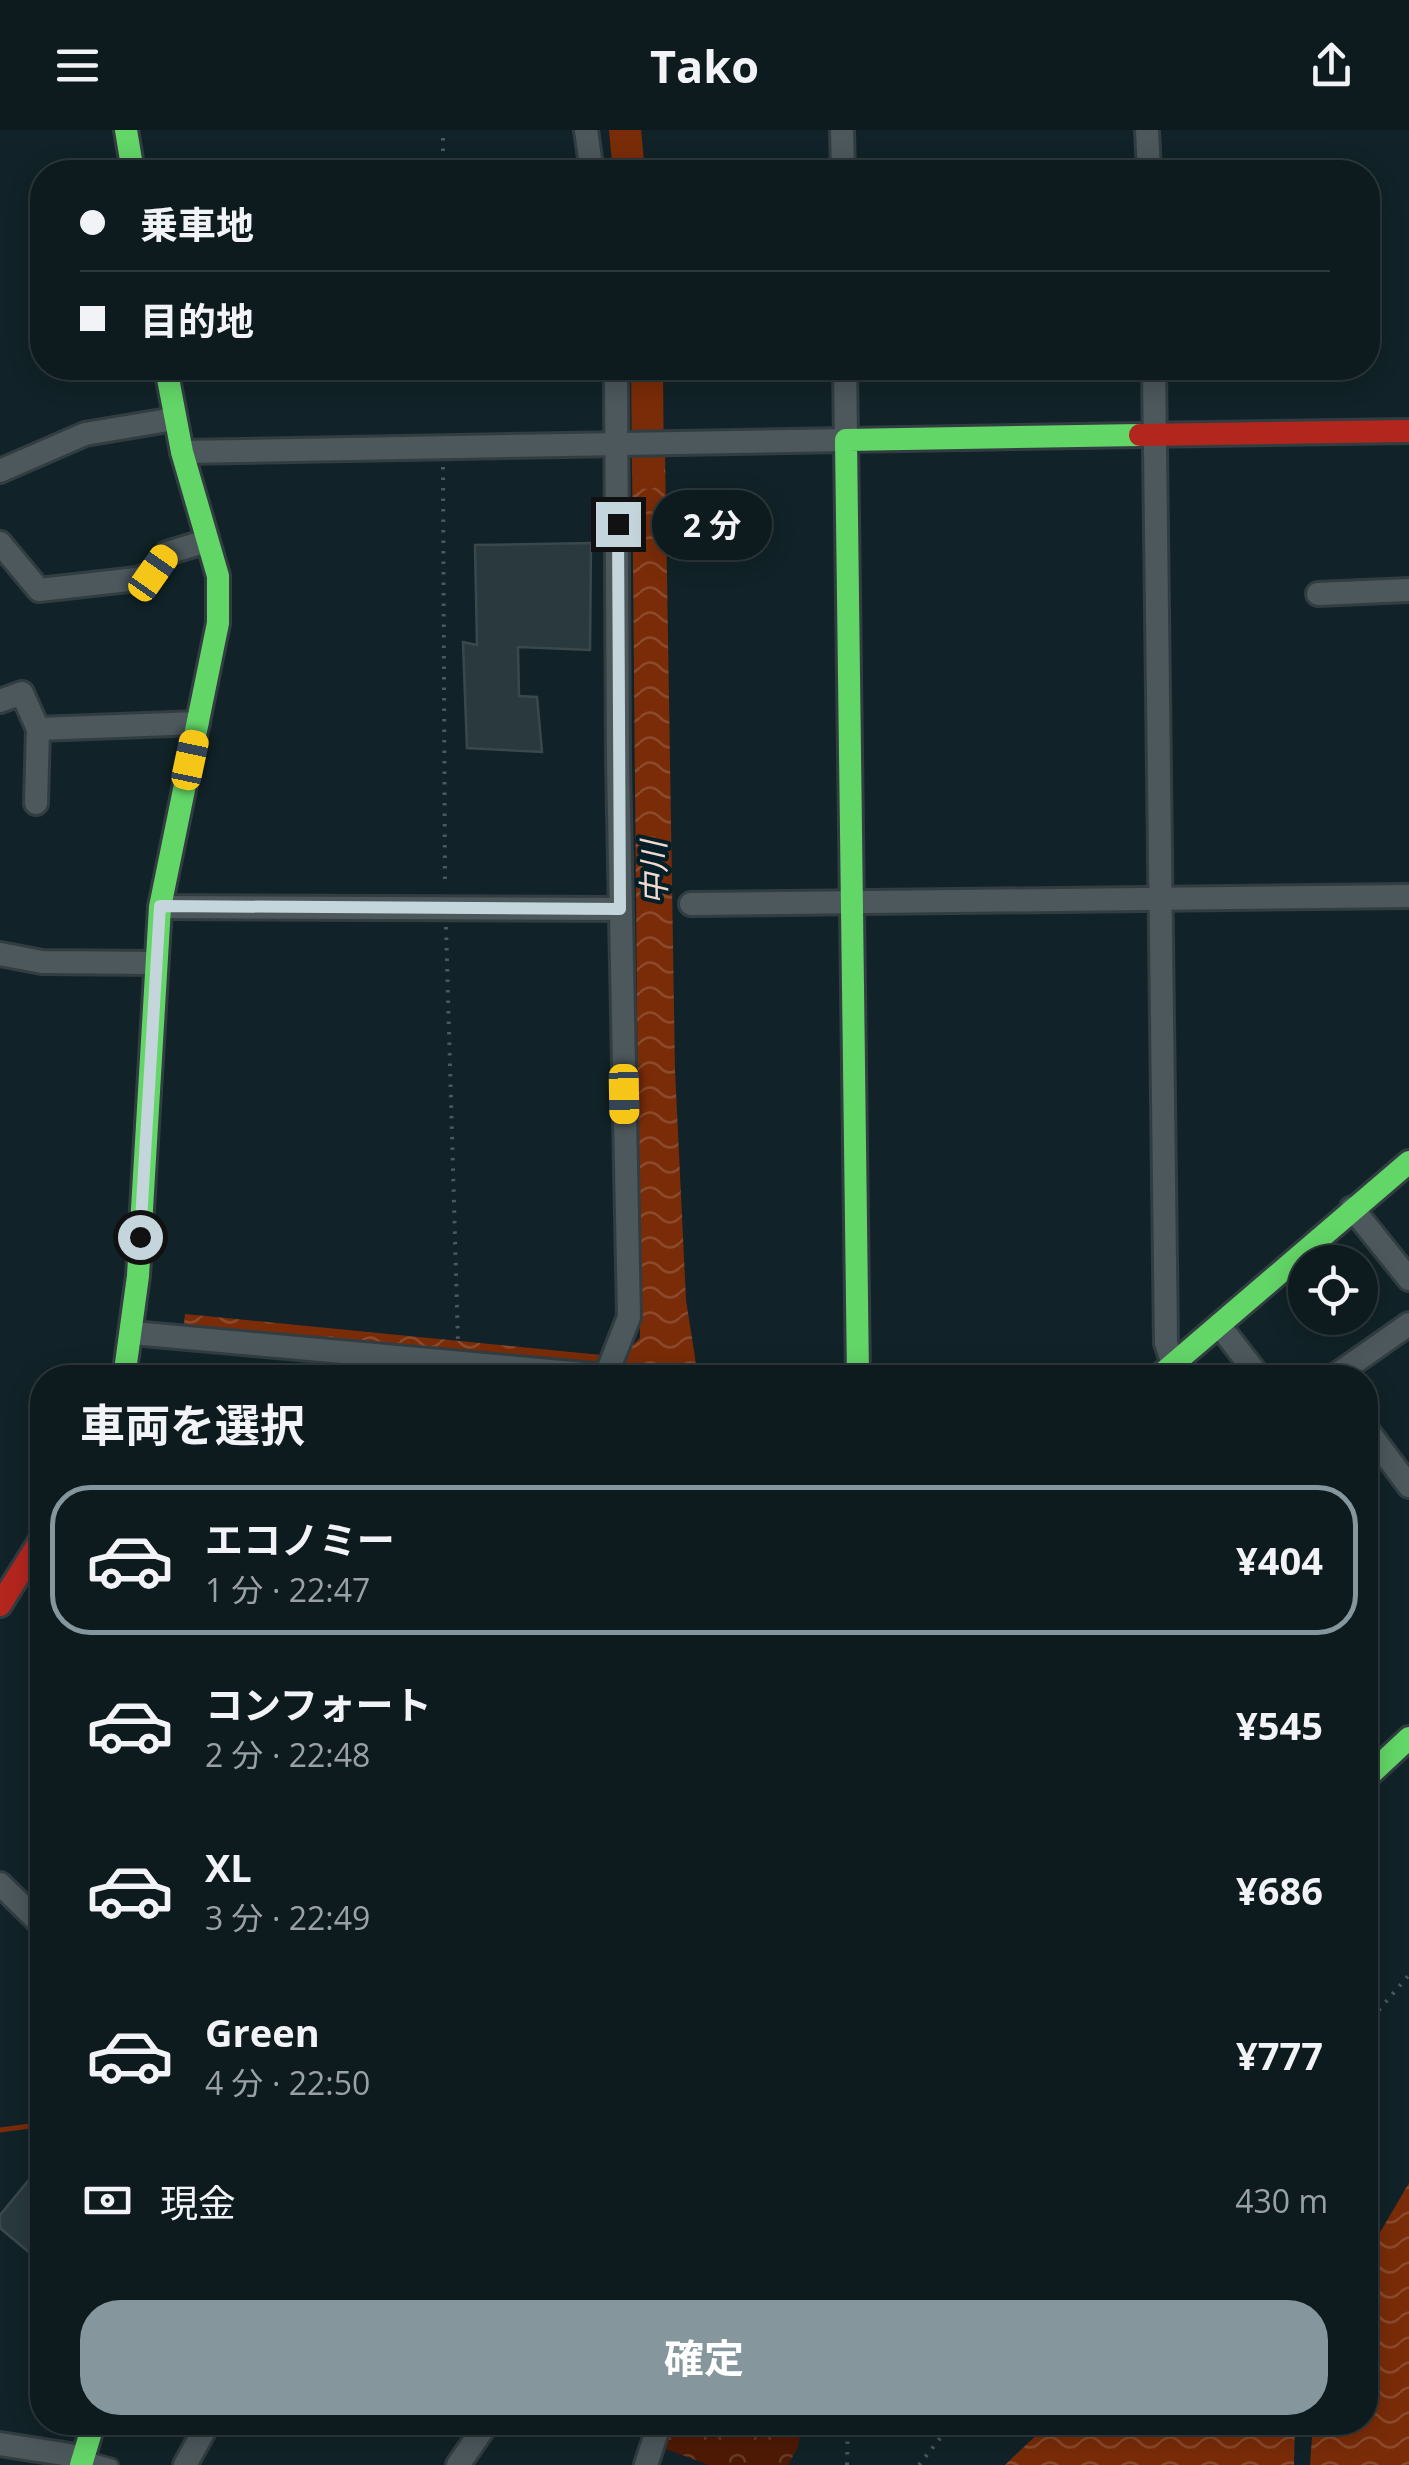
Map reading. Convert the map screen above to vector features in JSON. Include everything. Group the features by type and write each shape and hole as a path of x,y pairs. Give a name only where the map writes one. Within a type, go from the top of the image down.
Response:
{"street":[{"path":"126,130 131,160"},
{"path":"586,130 590,160"},
{"path":"842,130 842,160"},
{"path":"1148,130 1148,160"},
{"path":"126,1365 132,1333 160,906 218,622 218,576 182,452 168,380"},
{"path":"610,1365 630,1317 620,909 621,444 617,380"},
{"path":"846,380 858,1365"},
{"path":"1154,380 1165,1365"},
{"path":"0,471 85,434 174,419"},
{"path":"182,452 1409,432"},
{"path":"0,543 39,590 137,579 153,573 167,554 206,540"},
{"path":"1318,594 1409,590"},
{"path":"0,701 22,693 38,729 36,803"},
{"path":"38,729 198,723"},
{"path":"691,904 1409,896"},
{"path":"160,906 620,909"},
{"path":"0,954 42,962 154,963"},
{"path":"1171,1365 1409,1162"},
{"path":"1352,1208 1409,1279"},
{"path":"1351,1365 1409,1324"},
{"path":"1219,1325 1250,1365"},
{"path":"132,1333 476,1365"},
{"path":"1378,1445 1409,1486"},
{"path":"0,1605 30,1557"},
{"path":"1378,1767 1409,1738"},
{"path":"0,1884 30,1913"},
{"path":"0,2444 82,2461 90,2435"},
{"path":"185,2465 202,2435"},
{"path":"458,2465 479,2435"},
{"path":"646,2465 656,2435"}],"lane":[{"path":"82,2461 112,2465"}],"path":[{"path":"442,130 442,160"},
{"path":"1378,2011 1409,1975"},
{"path":"846,2465 847,2435"},
{"path":"919,2465 943,2435"}],"green space":[{"path":"663,2435 800,2435 788,2465 709,2465 660,2447"}],"water":[{"path":"665,454 675,1070 686,1300 696,1365 597,1365 184,1324 185,1314 621,1357 640,1338 632,455"},
{"path":"1409,2183 1409,2465 1005,2465 1036,2435 1378,2435 1378,2236"}],"pier":[{"path":"1295,2435 1312,2435 1310,2465 1294,2465"}],"building":[{"path":"591,543 590,650 518,647 519,696 537,697 542,752 467,748 463,642 477,645 475,545"},
{"path":"30,2179 30,2253 0,2228 0,2215"}],"waterway":[{"name":"中川","path":"625,130 628,160"},
{"name":"中川","path":"647,380 648,473"},
{"path":"0,2130 30,2126"}],"traffic: fast":[{"path":"126,130 131,160"},
{"path":"126,1365 138,1276 160,907 218,623 218,576 182,452 168,380"},
{"path":"858,1365 846,440 1140,435"},
{"path":"1172,1365 1409,1162"},
{"path":"1378,1767 1409,1738"},
{"path":"81,2465 90,2435"}],"traffic: jam":[{"path":"1140,435 1409,431"},
{"path":"0,1605 30,1557"}],"route":[{"path":"140,1237 160,906 620,909 618,524"}]}
